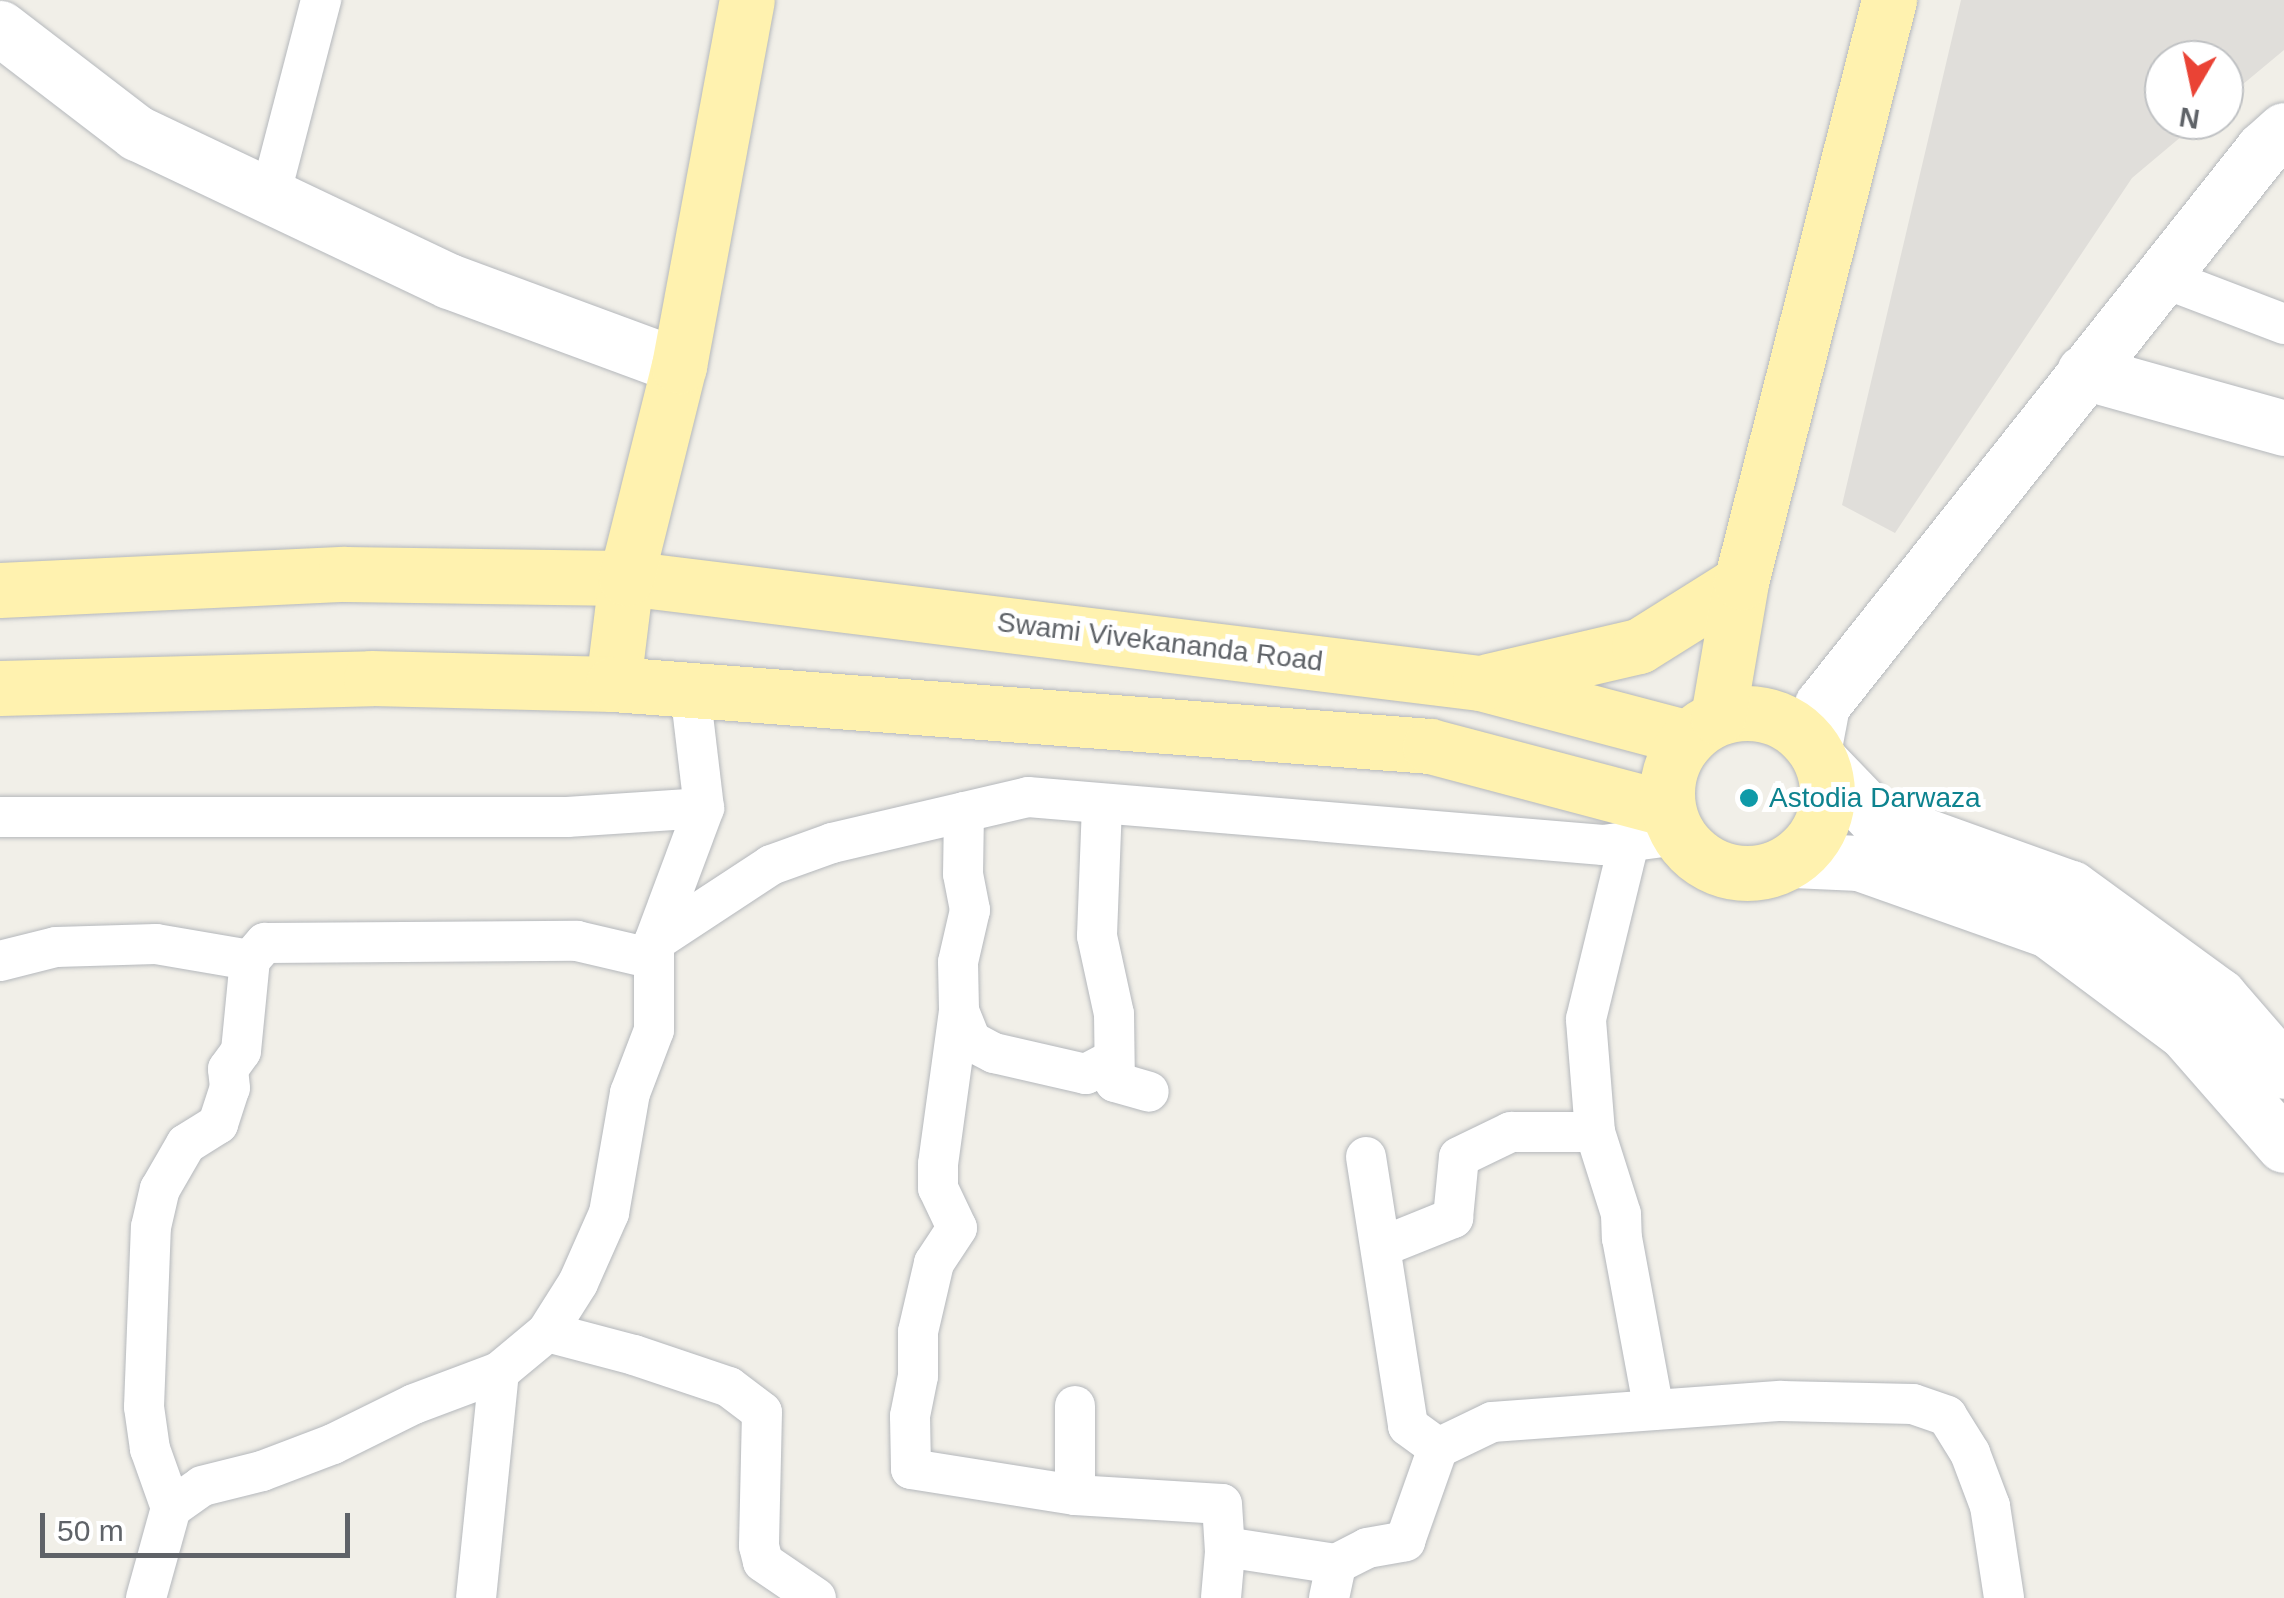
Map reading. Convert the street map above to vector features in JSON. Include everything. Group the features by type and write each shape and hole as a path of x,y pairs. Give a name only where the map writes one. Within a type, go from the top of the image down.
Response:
{"main road":[{"path":"613,684 626,578 679,366 747,0"},
{"path":"1657,828 1670,767 1703,728 1889,0"},
{"name":"Swami Vivekananda Road","path":"0,590 345,574 626,578 1480,683 1703,728"},
{"path":"1480,683 1639,646 1741,582"},
{"path":"0,688 371,678 613,684 1430,746 1657,828 1720,870 1748,874 1793,860 1815,838 1826,812 1829,791 1819,756 1781,720 1754,713 1703,728"}],"street":[{"path":"270,196 321,0"},
{"path":"0,28 137,133 449,281 679,366"},
{"path":"2284,130 2262,148 1822,706 1819,756 1876,818 2071,888 2219,996 2284,1071"},
{"path":"2161,277 2284,324"},
{"path":"2084,372 2281,418"},
{"path":"171,1508 202,1486 262,1470 333,1444 414,1404 499,1372 547,1332 578,1283 609,1214 630,1093 654,1030 654,950 704,808 690,690"},
{"path":"146,1598 171,1508 150,1449 144,1408 152,1227 160,1190 186,1144 218,1124 230,1088 228,1068 241,1051 250,960 265,943 577,941 654,950 771,865 832,842 1028,797 1603,846 1657,828"},
{"path":"1102,805 1097,936 1114,1014 1115,1082 1149,1092"},
{"path":"0,817 567,816 704,808"},
{"path":"964,812 963,874 970,910 958,962 959,1011 938,1164 938,1188 957,1228 934,1263 918,1332 918,1376 904,1482 1222,1504 1225,1548 1221,1598"},
{"path":"1654,1410 1622,1238 1622,1214 1595,1132 1586,1019 1657,828"},
{"path":"1793,860 1859,863 2048,930 2186,1032 2284,1144"},
{"path":"0,961 56,947 156,944 250,960"},
{"path":"959,1011 971,1041 994,1054 1086,1074 1112,1060"},
{"path":"1381,1247 1453,1218 1458,1158 1511,1132 1595,1132"},
{"path":"1366,1157 1408,1426 1438,1448"},
{"path":"547,1332 728,1387 762,1412 758,1546 776,1585 816,1598"},
{"path":"476,1598 499,1372"},
{"path":"1225,1548 1332,1581 1366,1548 1405,1541 1438,1448 1492,1422 1800,1402 1913,1404 1947,1416 1970,1452 1990,1506 2004,1598"},
{"path":"1074,1406 1075,1494"}],"shaded area":[{"path":"1961,0 2284,0 2284,50 2244,83 2244,40 2144,40 2144,140 2177,140 2132,178 1895,533 1842,505"}],"place":[{"name":"Astodia Darwaza","path":"1749,798"}]}
